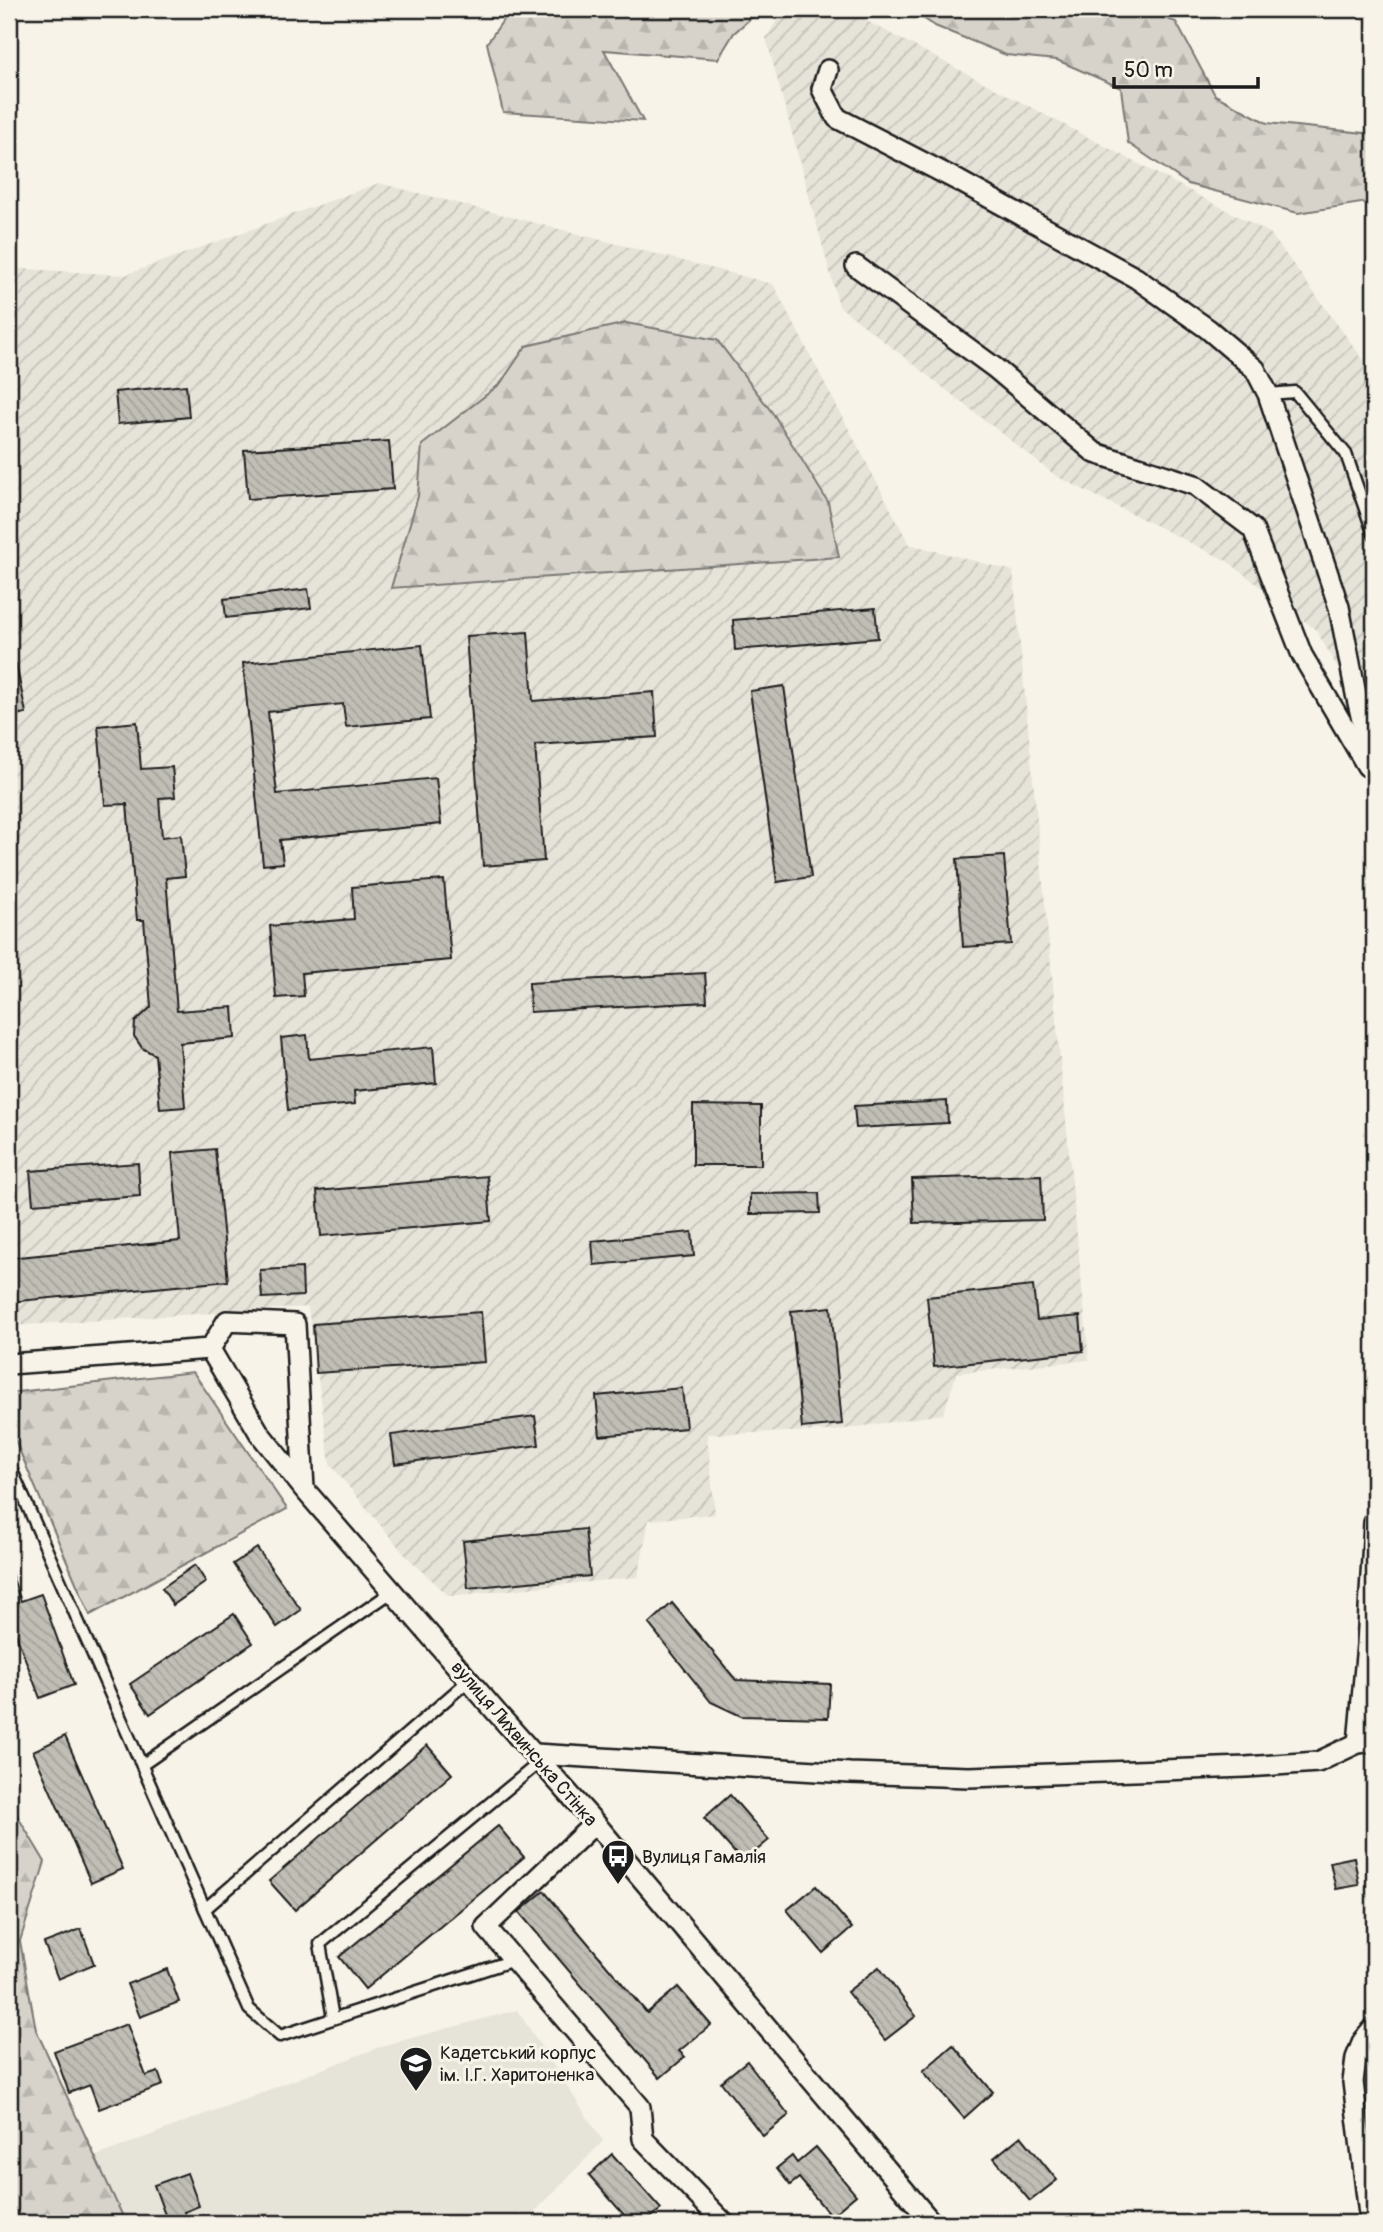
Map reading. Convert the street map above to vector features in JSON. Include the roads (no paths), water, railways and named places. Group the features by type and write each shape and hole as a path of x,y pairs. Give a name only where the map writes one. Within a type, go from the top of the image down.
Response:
{"street":[{"path":"828,70 822,89 837,118 1136,278 1208,329 1255,369 1268,394 1339,607 1374,772"},
{"path":"856,266 995,368 1095,453 1195,485 1253,528 1302,654 1374,779"},
{"path":"9,1364 210,1349 227,1321 295,1324 304,1489"},
{"name":"вулиця Лихвинська Стінка","path":"210,1349 260,1434 304,1489 595,1823 932,2223"},
{"path":"538,1757 969,1777 1318,1762 1366,1742 1367,1644 1374,1523"},
{"path":"595,1823 486,1927 640,2107 643,2139 724,2223"},
{"path":"1370,2223 1353,2082 1356,2058 1363,2041 1374,2028"}],"lane":[{"path":"1268,394 1295,392 1346,454 1374,535"},
{"path":"9,1464 249,2009 280,2036 514,1960"},
{"path":"142,1765 393,1591"},
{"path":"205,1909 470,1679"},
{"path":"333,2018 320,1944 538,1757"}],"place":[{"name":"Вулиця Гамалія","path":"618,1886"},
{"name":"Кадетський корпус ім. І.Г. Харитоненка","path":"416,2093"}]}
